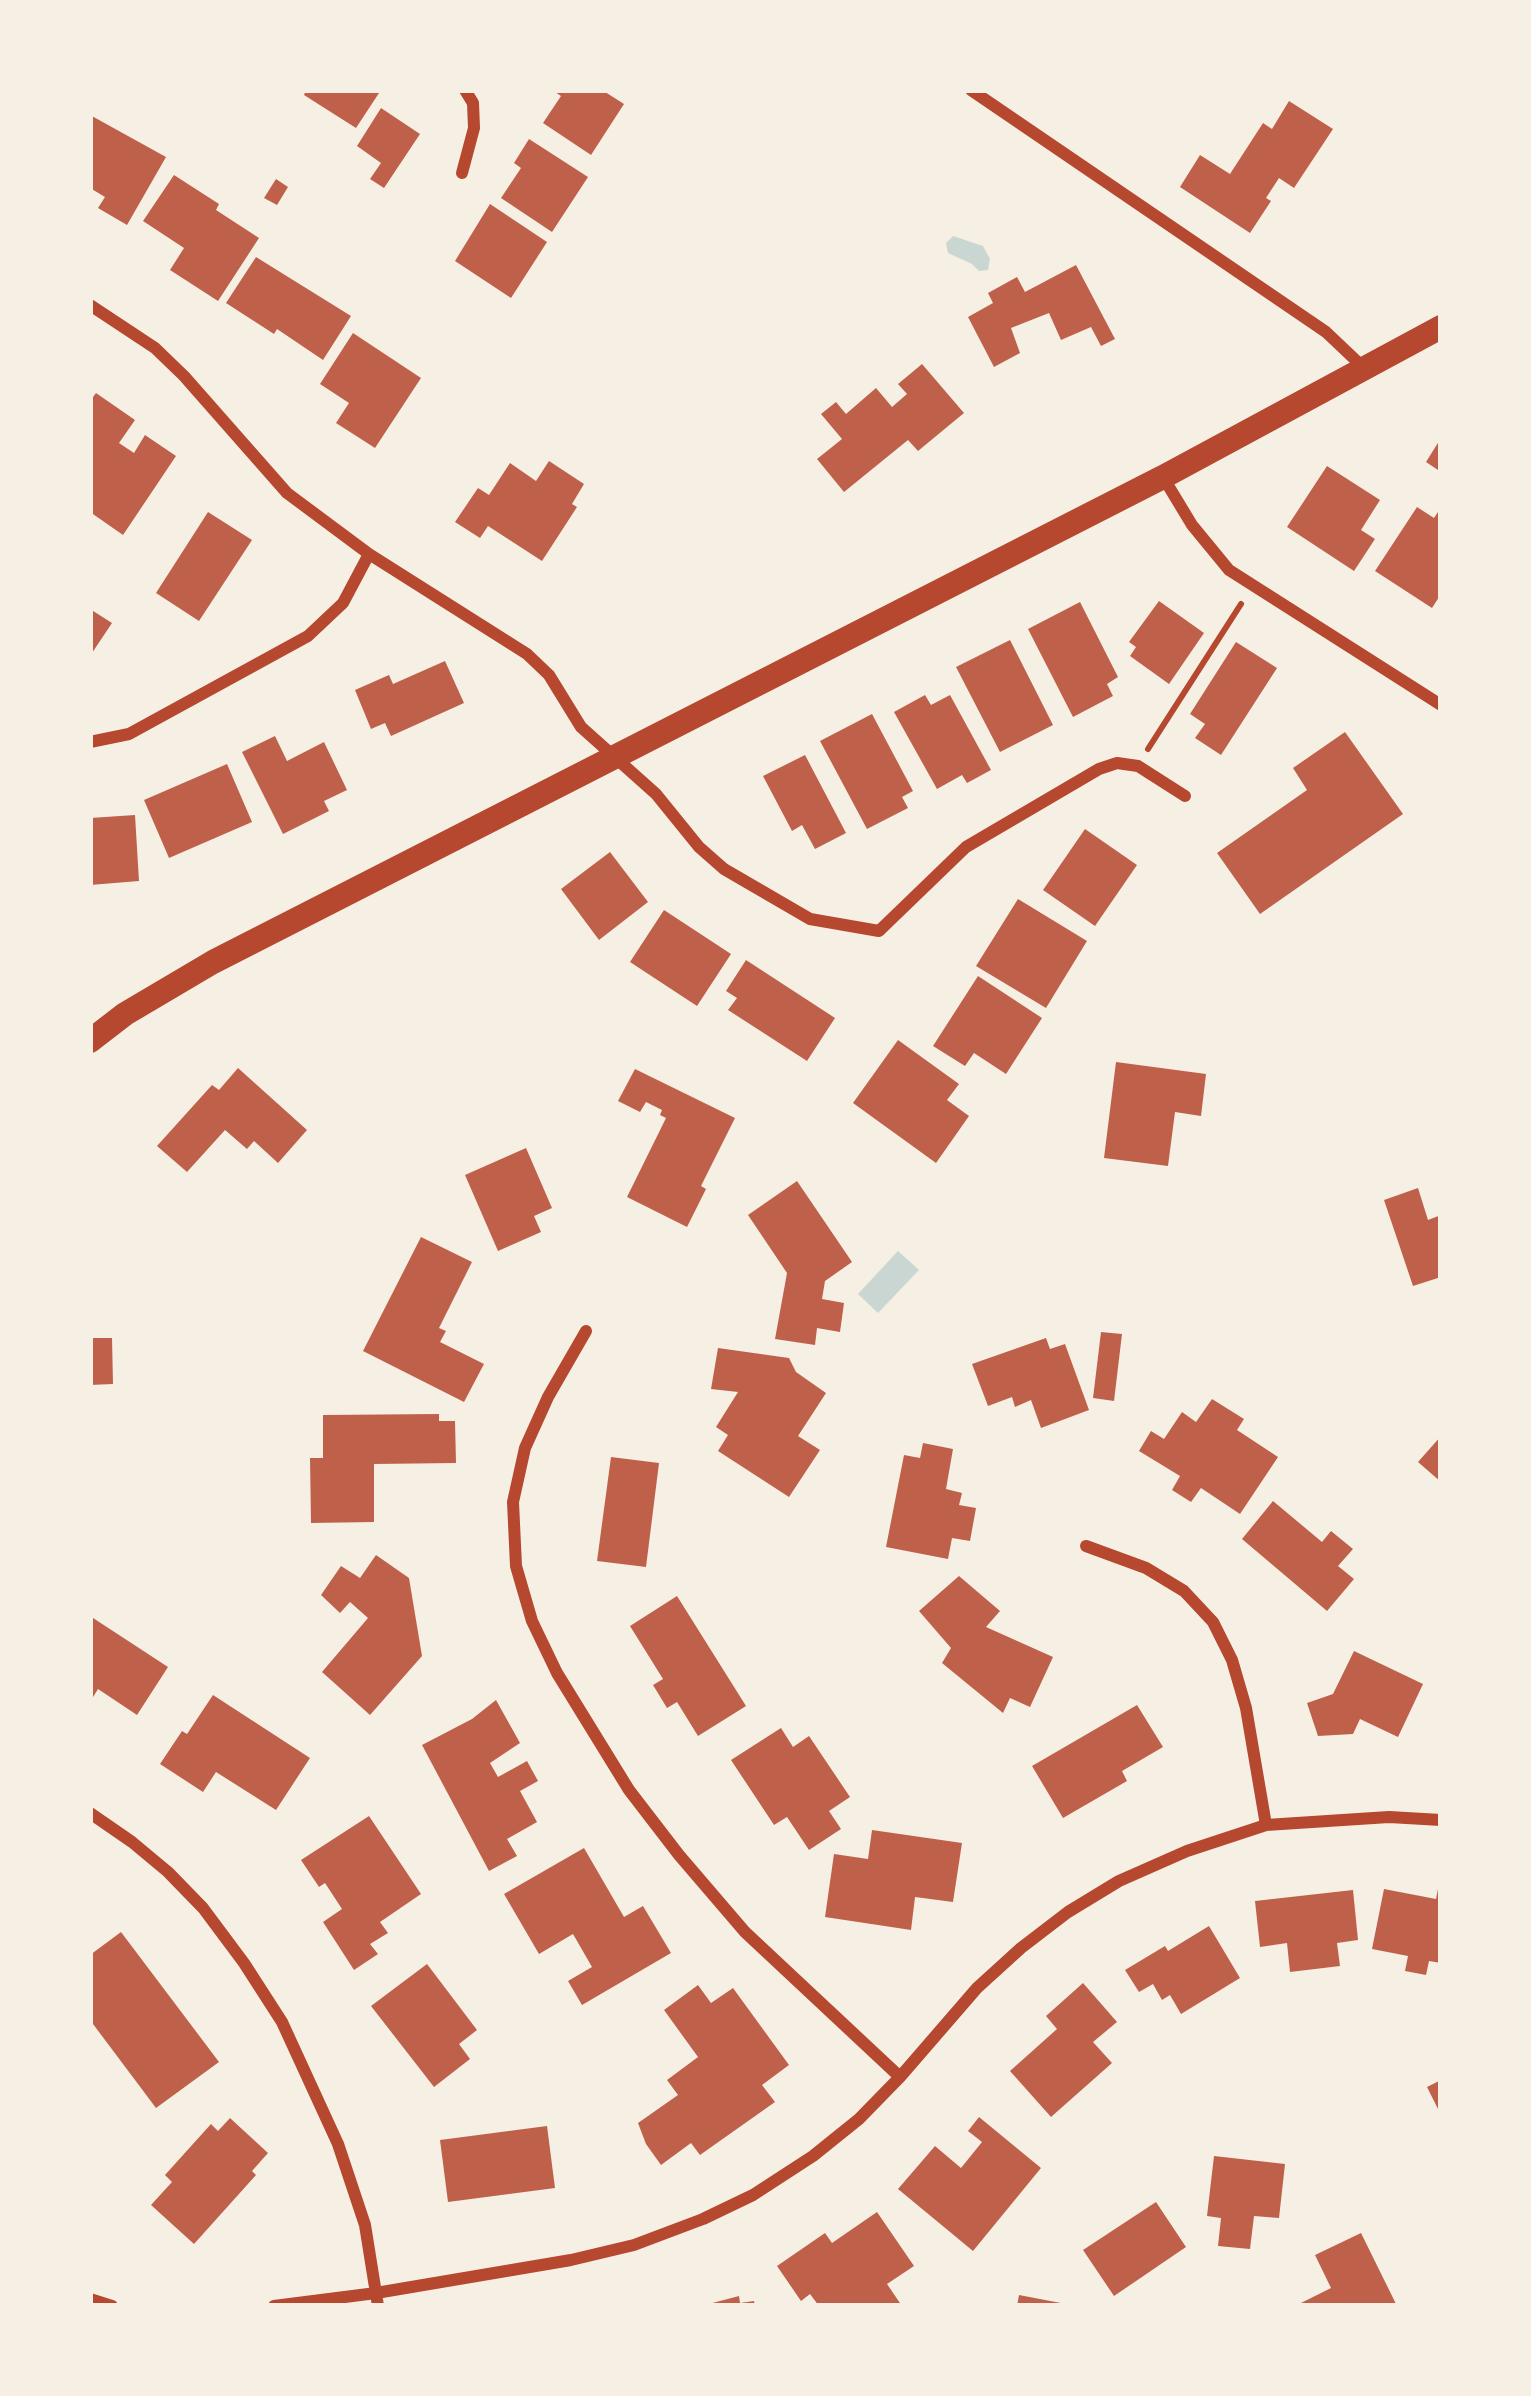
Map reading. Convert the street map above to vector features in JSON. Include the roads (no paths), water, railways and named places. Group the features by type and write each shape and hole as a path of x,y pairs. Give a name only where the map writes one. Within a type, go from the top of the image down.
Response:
{"main road":[{"path":"90,1041 125,1014 213,962 1163,477 1441,327"}],"street":[{"path":"462,173 474,128 466,90"},
{"path":"971,90 1327,332 1366,370"},
{"path":"90,304 155,348 287,494 369,554 527,654 549,675 580,727 656,794 699,847 724,868 810,919 879,931 965,847 1117,763 1138,766 1185,796"},
{"path":"1163,477 1211,551 1229,570 1441,705"},
{"path":"90,742 128,734 308,636 343,603 369,554"},
{"path":"586,1331 524,1448 513,1502 516,1565 532,1621 557,1673 629,1790 679,1856 745,1932 899,2077"},
{"path":"1086,1546 1146,1568 1184,1592 1213,1622 1232,1660 1246,1708 1265,1825"},
{"path":"90,1813 168,1872 203,1908 282,2022 338,2144 365,2224 377,2300"},
{"path":"274,2306 377,2300 634,2245 703,2219 753,2195 859,2119 977,1988 1068,1912 1120,1881 1265,1825 1389,1816 1441,1820"},
{"path":"90,2299 112,2306"}]}
